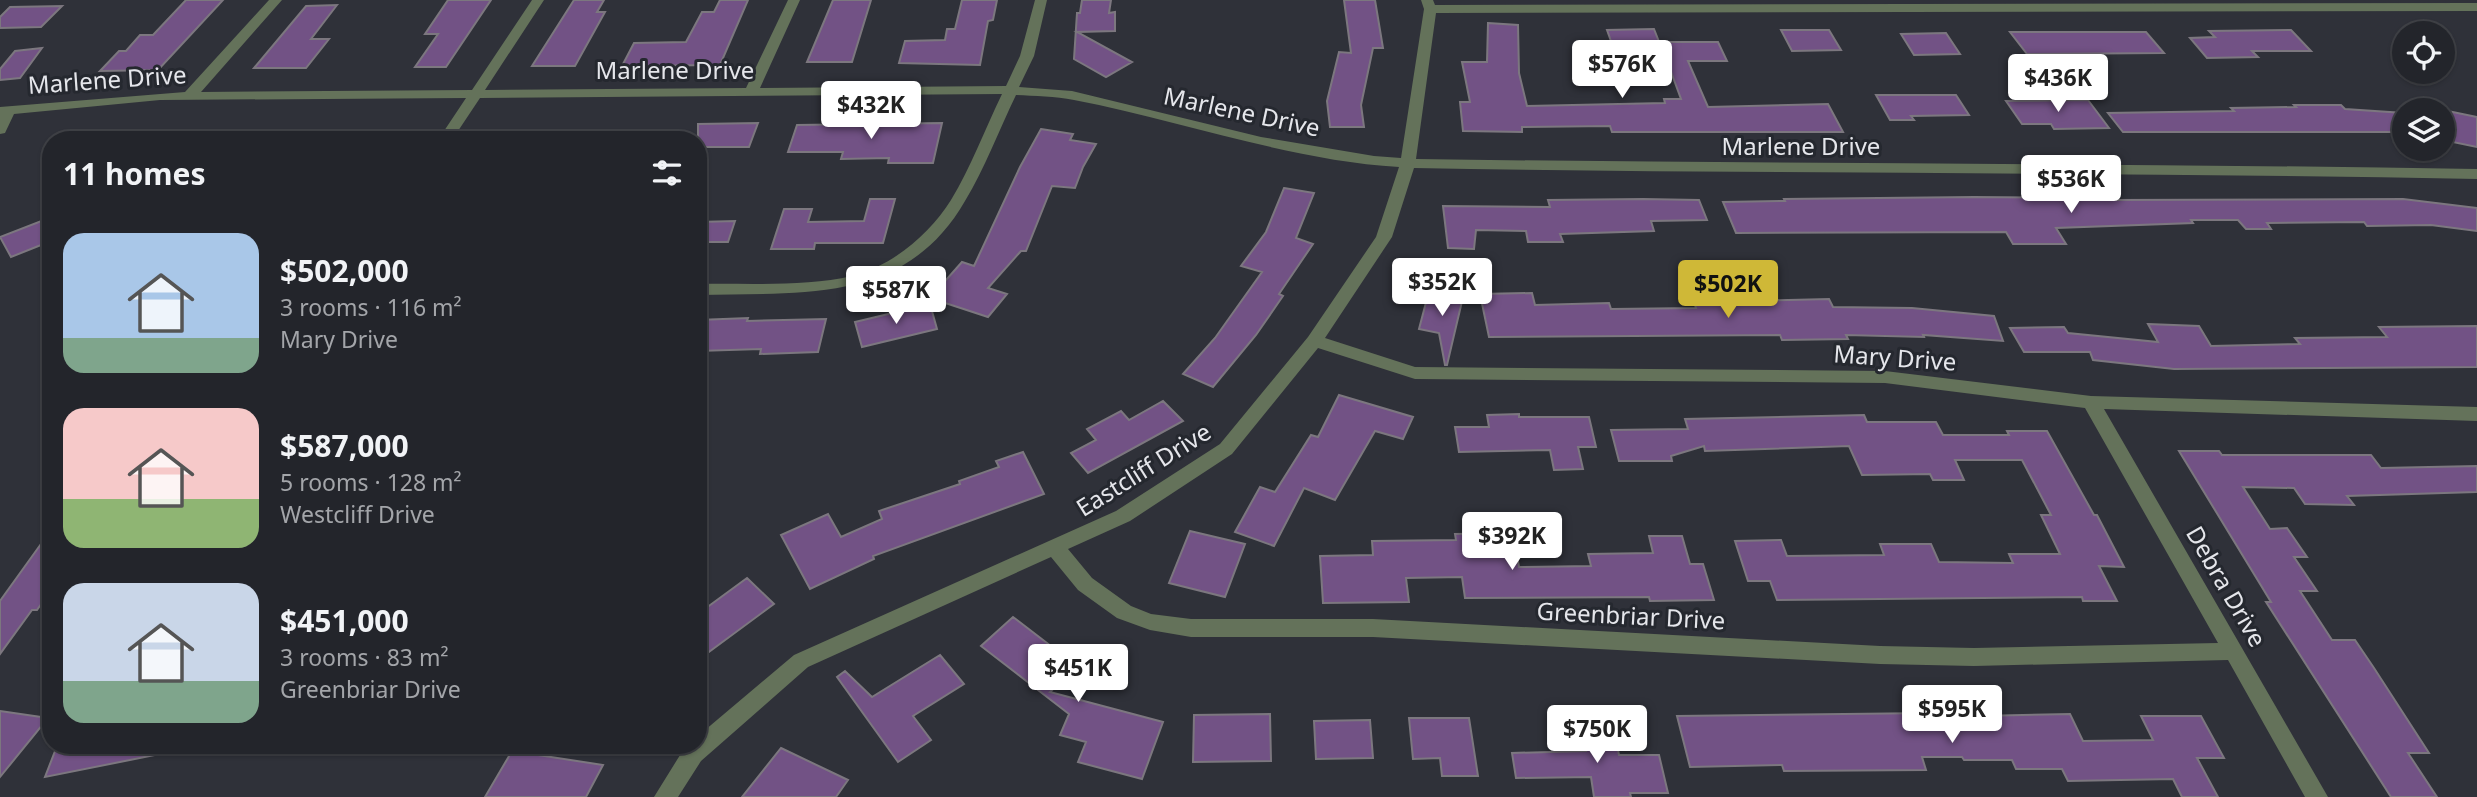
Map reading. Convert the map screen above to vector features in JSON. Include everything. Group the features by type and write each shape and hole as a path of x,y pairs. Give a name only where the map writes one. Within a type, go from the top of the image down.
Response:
{"street":[{"path":"190,95 276,0"},
{"path":"451,131 538,0"},
{"path":"751,91 794,0"},
{"path":"707,290 855,281 890,267 930,238 958,201 1027,56 1041,0"},
{"path":"1429,4 2477,7"},
{"name":"Eastcliff Drive","path":"707,742 801,661 1124,516 1226,449 1314,341 1384,237 1408,163 1429,4"},
{"name":"Marlene Drive","path":"5,110 106,99 190,95 1011,90 1072,95 1261,141 1374,161 1408,163 1709,168 2164,168 2477,174"},
{"path":"0,130 5,110"},
{"name":"Mary Drive","path":"1314,341 1415,373 1885,377 2091,402 2477,414"},
{"name":"Debra Drive","path":"2091,402 2317,797"},
{"name":"Greenbriar Drive","path":"1055,548 1085,584 1124,612 1150,622 1191,628 1373,628 1975,657 2233,651"},
{"name":"Eastcliff Drive","path":"665,797 693,754"}],"building":[{"path":"186,0 223,0 158,70 100,71 119,51 126,51 140,35 153,35"},
{"path":"448,0 491,0 446,67 415,67 438,34 425,34"},
{"path":"574,0 604,0 597,12 605,12 575,66 532,66"},
{"path":"720,0 748,0 720,65 622,66 634,43 686,42 702,12 714,12"},
{"path":"833,0 871,0 852,62 807,62"},
{"path":"962,0 997,0 993,20 988,21 980,65 899,63 905,41 945,40 947,29 955,29"},
{"path":"1082,0 1111,0 1109,13 1115,12 1115,31 1077,32 1132,62 1106,77 1074,59 1077,13 1080,13"},
{"path":"1344,0 1375,0 1383,48 1373,48 1361,105 1364,127 1330,127 1327,101 1339,52 1351,53"},
{"path":"337,5 311,39 329,39 306,68 254,68 306,6"},
{"path":"62,6 41,27 0,28 0,17 10,7"},
{"path":"1488,23 1518,25 1519,73 1527,106 1665,103 1664,99 1681,99 1660,42 1718,42 1727,61 1688,61 1708,107 1828,104 1843,132 1612,132 1610,126 1522,127 1522,132 1463,131 1460,102 1470,102 1462,62 1487,62"},
{"path":"1654,29 1665,57 1617,58 1607,30"},
{"path":"1781,30 1829,30 1841,50 1792,51"},
{"path":"2291,30 2311,51 2252,51 2258,57 2207,58 2190,38 2215,37 2209,31"},
{"path":"2010,32 2146,32 2164,53 2027,54"},
{"path":"1946,33 1960,54 1914,55 1901,34"},
{"path":"42,48 20,78 0,80 0,69 15,51"},
{"path":"1876,95 1956,95 1969,115 1911,116 1914,120 1890,120"},
{"path":"2088,100 2109,128 2054,129 2051,124 2022,124 2006,101"},
{"path":"2294,105 2341,105 2345,109 2392,112 2392,132 2123,132 2108,113 2234,111 2231,108 2296,107"},
{"path":"2455,112 2477,117 2477,147 2455,142"},
{"path":"758,123 749,147 707,147 707,131 698,131 698,124"},
{"path":"942,123 933,163 888,163 889,158 841,159 843,152 788,152 797,125"},
{"path":"1041,129 1073,134 1070,140 1096,144 1075,188 1052,186 1026,251 1021,251 988,288 1007,294 988,317 930,298 962,262 974,266 1020,167"},
{"path":"1284,188 1314,193 1296,238 1313,244 1279,294 1283,296 1256,335 1213,387 1183,374 1215,338 1262,272 1241,266 1266,232"},
{"path":"1974,197 2107,200 2403,199 2477,208 2477,231 2431,225 2367,226 2364,222 2267,223 2271,229 2246,229 2238,220 2191,220 2193,223 2056,228 2066,244 2013,244 2006,232 1736,233 1723,202"},
{"path":"870,199 895,199 883,243 815,243 814,249 771,249 784,209 812,209 808,222 864,221"},
{"path":"1548,200 1699,200 1707,220 1651,221 1654,231 1560,234 1563,242 1528,242 1526,231 1476,230 1474,249 1448,248 1443,206 1550,207"},
{"path":"42,221 42,245 11,257 0,237"},
{"path":"735,221 728,242 707,242 707,222"},
{"path":"1429,291 1463,297 1447,365 1439,333 1419,329"},
{"path":"1532,293 1535,305 1609,303 1611,309 1696,308 1694,302 1829,299 1833,307 1912,308 1994,316 2003,341 1923,335 1924,337 1846,335 1848,339 1782,340 1780,335 1489,337 1480,294"},
{"path":"930,304 937,329 862,347 855,322"},
{"path":"826,319 818,352 760,354 761,349 707,351 707,320"},
{"path":"2148,324 2199,326 2211,346 2300,344 2295,338 2387,337 2379,327 2477,326 2477,367 2174,369 2093,360 2090,352 2024,352 2010,328 2064,327 2068,333 2158,342"},
{"path":"1339,395 1413,417 1403,439 1375,431 1335,500 1304,488 1274,546 1235,532 1260,487 1275,492 1311,435 1318,437"},
{"path":"1163,401 1183,421 1088,473 1071,453 1096,440 1087,429 1121,411 1129,420"},
{"path":"1519,414 1519,417 1589,417 1596,447 1578,447 1583,469 1554,470 1550,450 1459,452 1455,427 1489,427 1487,415"},
{"path":"1864,415 1867,422 1936,422 1943,435 2009,435 2007,431 2047,431 2094,515 2097,515 2124,567 2099,566 2117,601 2083,601 2082,597 1777,600 1770,581 1748,581 1735,541 1781,540 1787,556 1884,555 1880,544 1931,544 1939,562 2013,563 2009,554 2060,554 2041,515 2051,515 2022,460 1955,460 1964,480 1933,480 1930,474 1862,475 1849,446 1705,451 1704,446 1671,456 1672,461 1619,461 1611,430 1688,429 1685,419"},
{"path":"2179,451 2219,451 2222,455 2371,455 2381,468 2477,466 2477,492 2347,496 2354,505 2305,504 2294,488 2243,487 2270,529 2287,528 2307,557 2294,557 2317,591 2300,591 2332,640 2355,640 2374,668 2429,753 2408,753 2437,797 2391,797 2266,602 2271,602"},
{"path":"1023,452 1044,494 873,556 874,559 810,589 781,535 828,514 841,537 882,519 879,511 960,484 959,481 999,467 996,461"},
{"path":"1190,531 1245,544 1225,597 1169,583"},
{"path":"1513,533 1519,567 1591,566 1588,554 1653,553 1649,536 1682,536 1690,564 1703,564 1714,600 1650,601 1649,597 1465,598 1462,577 1406,578 1409,602 1323,603 1320,556 1373,555 1372,541 1456,540 1455,534"},
{"path":"42,543 42,603 37,610 32,610 0,654 0,601"},
{"path":"747,578 774,604 707,653 707,607"},
{"path":"1013,617 1077,666 1050,692 1163,722 1142,779 1078,762 1086,742 1060,735 1069,714 981,646"},
{"path":"940,655 964,684 913,716 931,740 898,762 837,677 845,671 872,697"},
{"path":"0,711 42,717 42,725 0,777"},
{"path":"1931,713 1933,717 2070,714 2083,741 2153,740 2141,716 2201,716 2224,758 2197,758 2218,797 2182,797 2173,779 2068,781 2062,769 2016,769 2012,760 1964,760 1962,757 1922,757 1926,770 1784,771 1782,765 1690,767 1677,716"},
{"path":"1270,714 1271,761 1193,762 1194,715"},
{"path":"1409,718 1469,718 1478,776 1442,776 1440,758 1413,759"},
{"path":"1370,720 1373,758 1316,759 1314,721"},
{"path":"1580,720 1612,720 1619,755 1659,755 1668,793 1594,797 1591,777 1516,778 1512,753 1586,751"},
{"path":"781,748 848,780 836,797 742,797"},
{"path":"54,754 155,754 155,755 45,777"},
{"path":"510,754 532,754 603,765 586,797 485,797"}]}
